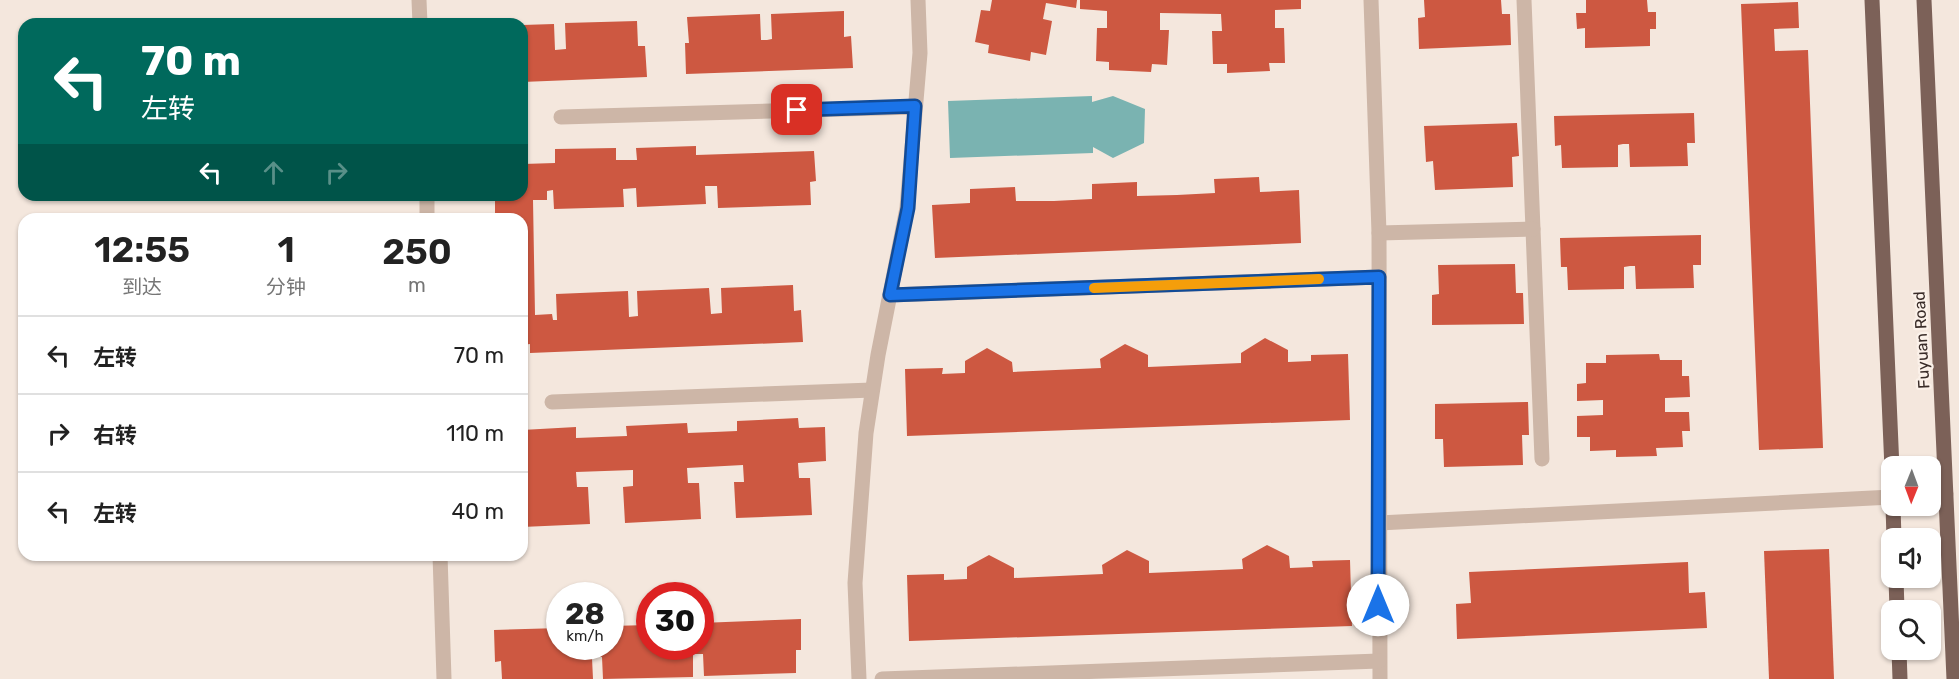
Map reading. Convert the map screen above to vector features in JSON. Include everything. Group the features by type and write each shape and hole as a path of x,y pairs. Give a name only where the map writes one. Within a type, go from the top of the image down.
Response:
{"main road":[{"name":"Fuyuan Road","path":"1872,0 1891,456"},
{"name":"Fuyuan Road","path":"1924,0 1937,456"},
{"name":"Fuyuan Road","path":"1941,516 1956,647 1954,679"},
{"path":"1899,660 1900,679"}],"street":[{"path":"419,0 420,18"},
{"path":"859,679 855,583 866,433 872,390 908,208 920,53 918,0"},
{"path":"1371,0 1379,233 1380,679"},
{"path":"1524,0 1542,459"},
{"path":"561,117 915,106"},
{"path":"1379,233 1533,229"},
{"path":"890,295 1379,277"},
{"path":"552,402 872,390"},
{"path":"1379,523 1881,497"},
{"path":"440,561 444,679"},
{"path":"882,679 1379,661"}],"water":[{"path":"1092,96 1092,102 1113,96 1145,109 1144,143 1113,158 1093,147 1093,153 950,158 948,101"}],"building":[{"path":"992,0 1077,0 1076,8 1046,3 1043,19 1052,21 1046,55 1031,52 1030,61 988,53 989,45 975,42 981,10 990,11"},
{"path":"1080,0 1301,0 1301,9 1275,10 1275,28 1284,28 1285,63 1269,63 1270,71 1227,73 1227,64 1213,64 1212,31 1222,31 1221,14 1160,13 1160,30 1169,30 1167,65 1152,64 1151,72 1109,70 1109,62 1096,61 1097,28 1107,28 1107,11 1080,9"},
{"path":"1424,0 1501,0 1502,14 1510,14 1511,45 1419,49 1418,18 1425,17"},
{"path":"1586,0 1647,0 1648,12 1656,12 1656,29 1650,29 1650,46 1585,48 1585,28 1577,29 1576,13 1586,13"},
{"path":"1798,2 1799,28 1774,29 1775,51 1808,50 1823,448 1759,450 1741,4"},
{"path":"844,11 844,37 851,36 853,68 686,74 685,43 689,43 687,17 760,14 761,40 767,40 772,39 771,14"},
{"path":"637,21 638,46 645,46 647,77 528,82 528,25 554,24 555,50 566,49 565,23"},
{"path":"1694,113 1695,143 1687,143 1688,166 1630,167 1629,144 1623,144 1618,145 1618,167 1562,168 1561,145 1555,146 1554,116"},
{"path":"1517,123 1519,156 1512,157 1513,187 1435,190 1433,161 1426,162 1424,126"},
{"path":"696,146 696,155 814,151 816,181 810,182 811,205 718,208 717,186 705,186 706,204 637,207 636,188 623,189 624,207 554,209 553,190 547,191 547,200 533,200 535,315 552,314 553,320 557,320 556,294 628,291 629,317 638,316 637,291 709,288 711,314 722,313 721,288 793,285 794,311 801,310 803,342 530,353 530,344 528,344 528,213 495,213 495,201 528,201 528,164 555,163 555,149 616,148 616,160 637,160 636,148"},
{"path":"1259,177 1260,192 1299,190 1301,243 935,258 932,205 970,203 970,189 1015,187 1016,201 1054,201 1092,199 1092,184 1137,182 1137,196 1177,195 1215,193 1214,179"},
{"path":"1701,235 1701,265 1693,265 1694,288 1636,289 1635,266 1630,266 1624,267 1624,289 1568,290 1567,267 1561,267 1560,238"},
{"path":"1515,264 1516,293 1523,293 1524,324 1432,325 1432,295 1439,294 1438,265"},
{"path":"1265,338 1288,350 1288,362 1311,361 1311,355 1348,354 1350,420 907,436 905,369 943,368 942,374 965,373 965,361 987,348 1012,362 1013,372 1101,368 1100,359 1125,344 1148,355 1148,367 1241,363 1241,353"},
{"path":"1659,354 1660,360 1682,360 1682,376 1689,376 1690,397 1665,398 1665,412 1689,412 1690,431 1682,431 1683,447 1656,448 1657,456 1616,457 1616,450 1590,451 1590,437 1577,437 1577,416 1603,415 1603,400 1577,401 1577,384 1586,383 1586,363 1606,363 1606,355"},
{"path":"1528,402 1529,435 1522,435 1523,465 1444,467 1443,439 1435,439 1435,404"},
{"path":"798,418 799,428 825,427 826,461 798,463 799,478 810,478 812,515 736,518 734,482 744,482 743,465 687,468 688,483 699,483 701,519 625,523 623,487 633,486 633,470 576,472 577,487 588,487 590,524 528,527 528,430 576,427 576,438 627,436 626,426 687,423 688,433 737,431 737,421"},
{"path":"1267,545 1289,556 1290,568 1313,567 1312,561 1350,560 1352,626 909,641 907,575 944,574 944,580 967,579 967,567 989,555 1014,568 1014,578 1103,574 1102,565 1127,550 1149,561 1149,573 1243,569 1242,559"},
{"path":"1829,549 1834,679 1769,679 1764,551"},
{"path":"1688,562 1689,593 1705,592 1707,628 1457,639 1456,604 1471,603 1469,572"},
{"path":"801,619 801,650 796,650 796,673 704,676 703,660 714,660 714,622"},
{"path":"636,625 636,660 693,660 693,677 603,679 602,660 624,660 624,626"},
{"path":"546,628 546,660 592,660 593,679 502,679 501,661 495,662 494,630"}],"slow traffic":[{"path":"1094,288 1319,279"}],"route":[{"path":"797,110 915,106 908,208 890,295 1379,277 1378,605"}]}
